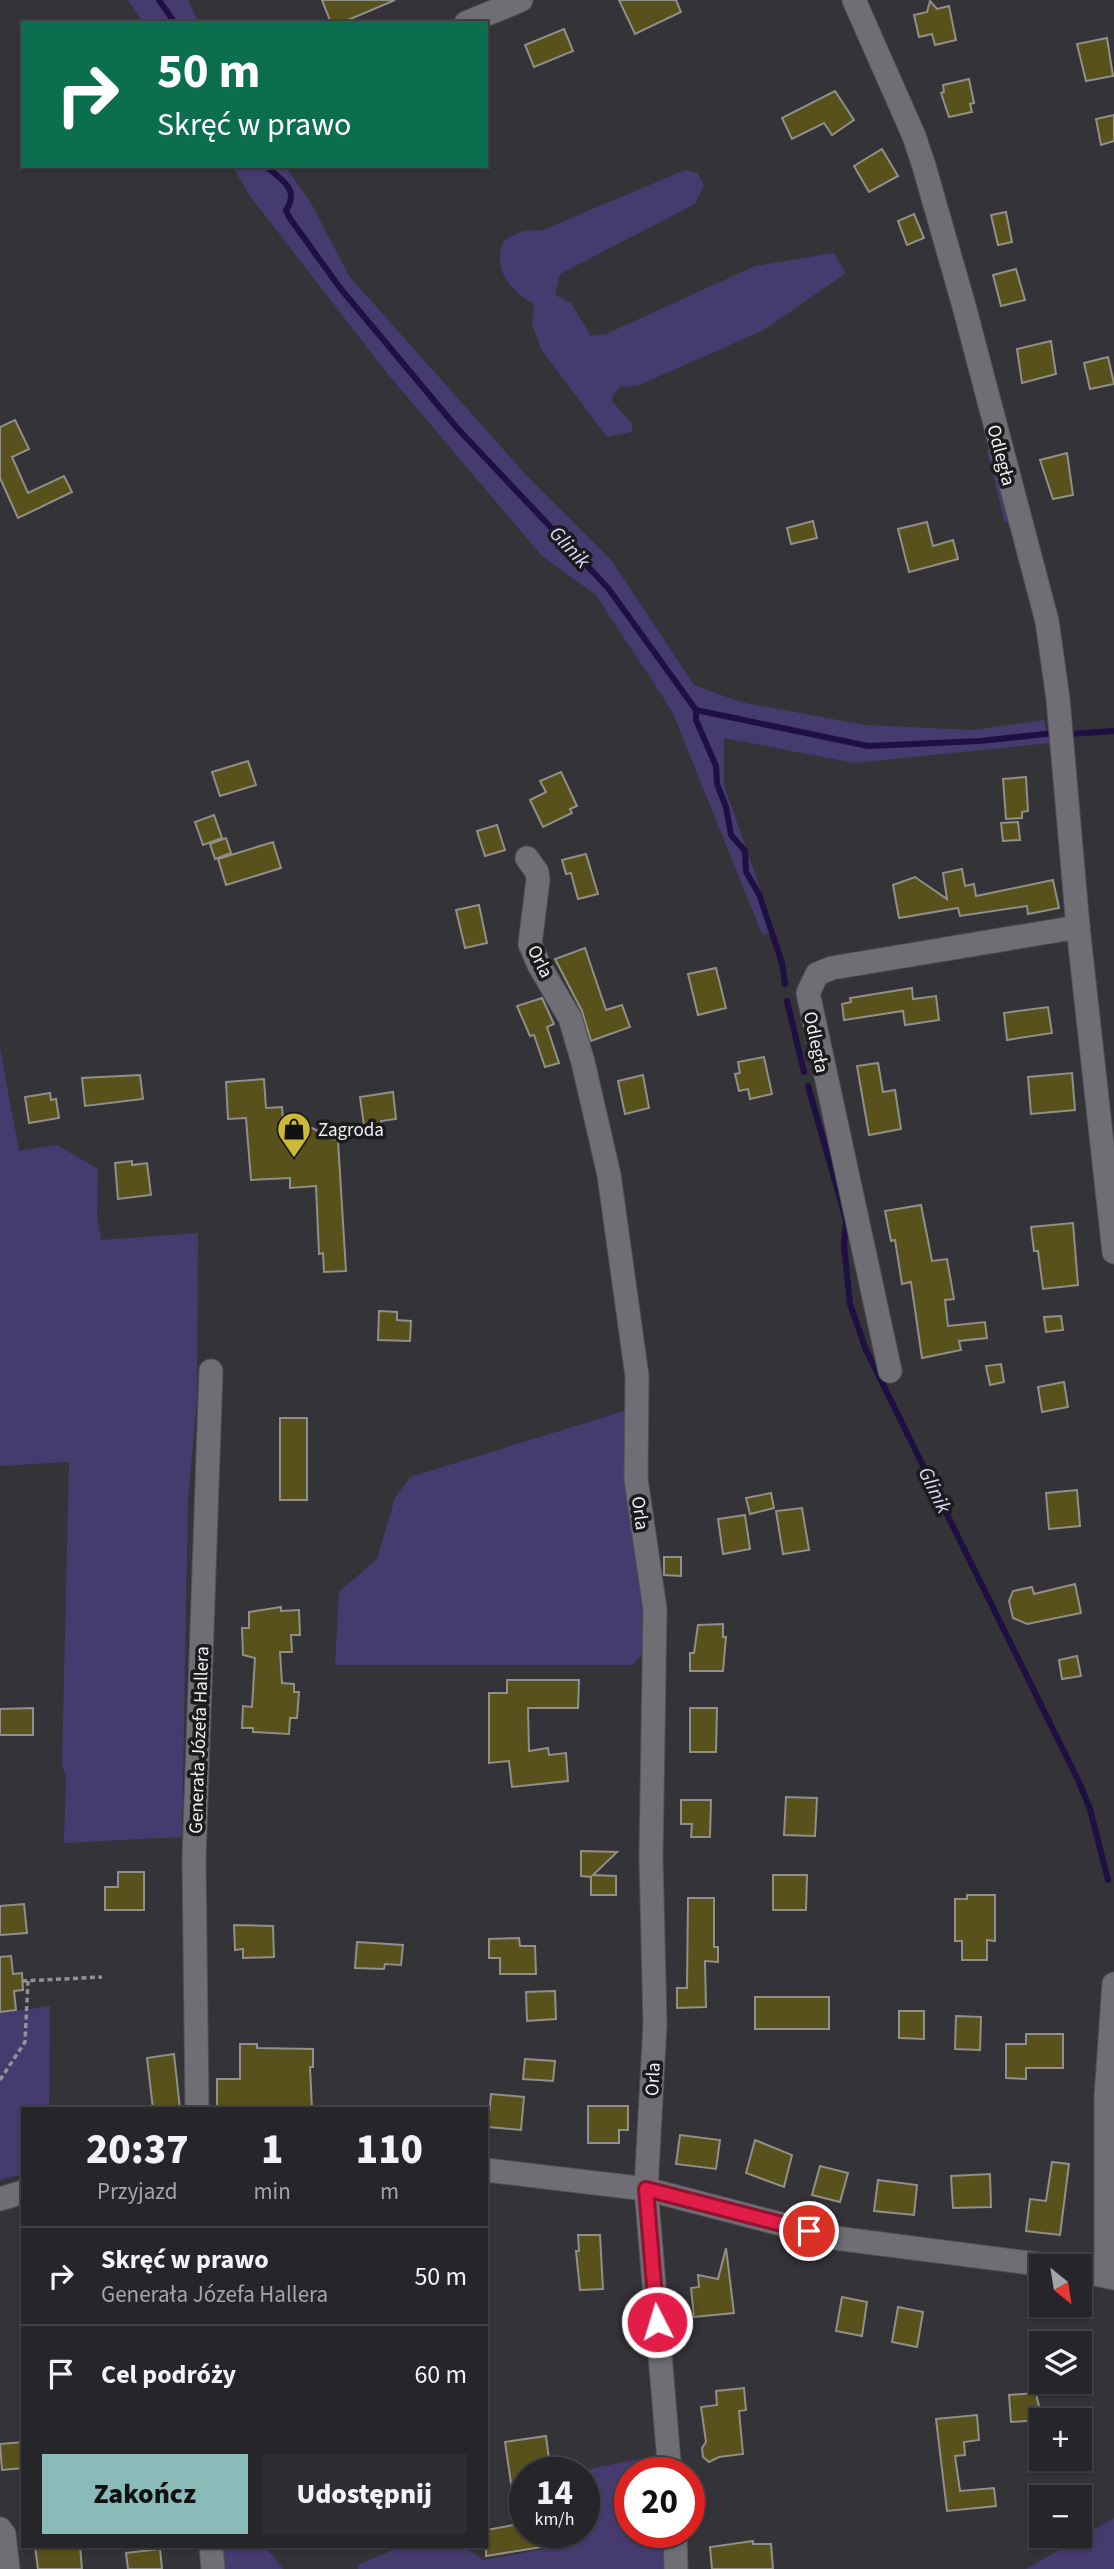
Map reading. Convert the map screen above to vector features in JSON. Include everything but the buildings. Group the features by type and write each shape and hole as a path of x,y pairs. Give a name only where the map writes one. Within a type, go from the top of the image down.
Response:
{"street":[{"path":"471,21 521,0"},
{"name":"Odległa","path":"854,0 910,126 924,166 1047,621 1063,747 1077,927 1114,1252"},
{"name":"Orla","path":"527,858 537,872 538,880 530,944 539,965 570,1017 583,1062 608,1175 638,1376 636,1479 655,1609 651,1857 655,2024 646,2189 669,2457"},
{"name":"Odległa","path":"890,1371 808,993 817,974 832,968 1077,927"},
{"name":"Generała Józefa Hallera","path":"197,2107 194,1858 211,1371"},
{"path":"1109,2276 1106,2097 1114,1984"},
{"path":"488,2170 646,2189 835,2238 1029,2263"},
{"path":"0,2199 21,2193"},
{"path":"0,2529 4,2534 8,2569"},
{"path":"211,2548 214,2569"},
{"path":"675,2548 676,2569"}],"path":[{"path":"0,2080 25,2042 29,2010 25,1981 102,1977"}],"shaded area":[{"path":"128,0 188,0 198,21 142,21"},
{"path":"233,168 286,168 311,203 349,276 526,475 612,561 694,685 740,702 865,725 974,730 1044,720 1050,743 854,763 724,738 724,785 776,934 762,934 672,711 596,595 541,555 387,373 250,196"},
{"path":"685,170 698,173 704,186 695,204 560,274 555,295 571,303 591,336 606,334 755,266 834,253 846,273 764,330 637,386 620,387 613,395 612,401 633,425 631,432 607,437 541,349 532,324 534,304 517,292 505,278 501,269 501,250 504,240 523,231 543,230"},
{"path":"987,450 998,450 1014,512 1005,524"},
{"path":"0,1048 19,1151 57,1145 98,1169 97,1214 101,1240 198,1233 197,1398 188,1501 182,1837 64,1843 66,1778 62,1764 69,1462 0,1466"},
{"path":"631,1409 648,1648 632,1665 335,1665 339,1592 377,1559 395,1498 410,1477"},
{"path":"50,2006 49,2107 21,2107 21,2175 0,2180 0,2013"},
{"path":"614,2464 614,2548 664,2548 665,2569 358,2569 358,2565 397,2548 466,2548 483,2560 551,2548 600,2548 600,2467"},
{"path":"1114,2518 1114,2569 1026,2569 1062,2548 1092,2548 1092,2531"},
{"path":"222,2548 267,2548 283,2569 224,2569"}],"waterway":[{"name":"Glinik","path":"159,0 174,21"},
{"name":"Glinik","path":"268,168 290,190 290,202 286,210 289,217 340,288 457,428 608,588 696,710 696,720 716,766 717,784 726,807 731,835 745,851 746,872 759,894 782,963 785,984"},
{"path":"696,710 868,746 980,741 1054,733"},
{"name":"Glinik","path":"1068,734 1114,731"},
{"name":"Glinik","path":"787,1001 804,1072"},
{"name":"Glinik","path":"808,1086 846,1220 844,1245 850,1304 866,1350 1079,1782 1090,1809 1108,1880"}],"place":[{"name":"Zagroda","path":"294,1159"}],"route":[{"path":"657,2322 646,2189 809,2231"}]}
